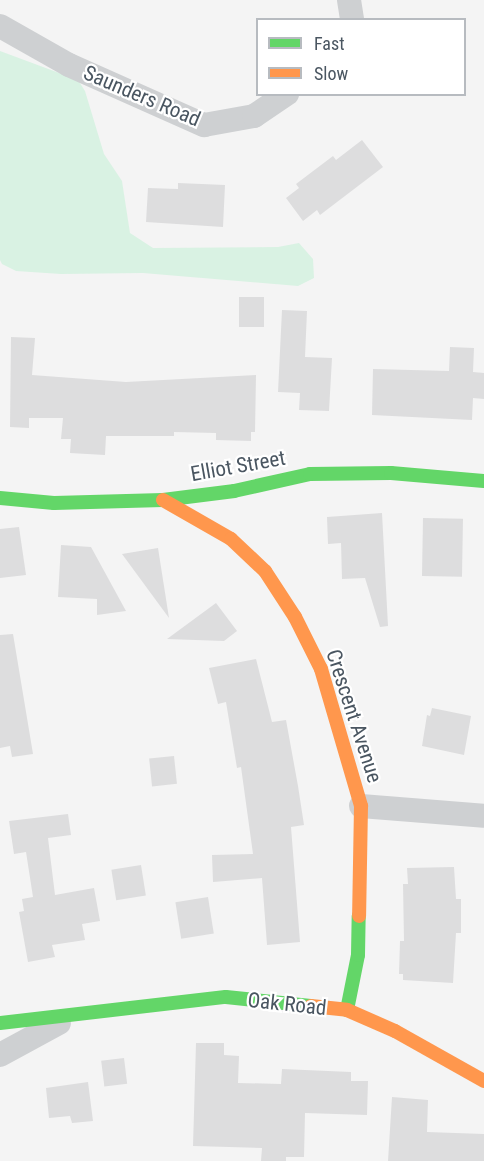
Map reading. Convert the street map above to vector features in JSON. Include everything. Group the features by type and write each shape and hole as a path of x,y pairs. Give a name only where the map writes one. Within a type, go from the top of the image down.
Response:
{"street":[{"path":"349,0 352,18"},
{"name":"Saunders Road","path":"0,26 69,65 204,125 254,116 284,96"},
{"name":"Elliot Street","path":"0,498 54,503 163,500 234,491 310,474 391,473 484,481"},
{"name":"Crescent Avenue","path":"163,500 231,539 265,571 321,669 339,724 361,806 358,955 347,1010"},
{"path":"361,806 484,816"},
{"name":"Oak Road","path":"0,1023 226,997 347,1010 395,1031 484,1081"},
{"name":"Oak Road","path":"0,1055 35,1033 75,1016"}],"green space":[{"path":"0,51 78,80 85,91 104,154 122,181 130,233 153,248 278,247 299,243 313,259 314,278 298,286 143,273 61,274 16,271 2,264 0,260"}],"building":[{"path":"362,140 383,167 320,215 317,210 303,221 286,198 299,188 296,184 333,156 336,160"},
{"path":"178,183 225,185 223,227 146,222 148,188 178,189"},
{"path":"239,297 264,297 264,327 239,327"},
{"path":"282,310 307,311 305,357 332,358 329,411 299,410 300,393 278,392"},
{"path":"11,337 35,338 32,375 126,382 256,375 255,432 251,432 251,441 216,440 216,433 174,432 174,436 106,436 105,455 70,453 71,439 61,439 63,418 29,418 29,428 10,427"},
{"path":"450,347 474,348 473,372 484,373 484,399 473,398 472,420 372,415 373,369 449,371"},
{"path":"382,513 388,626 380,627 365,578 342,579 341,543 328,544 327,517"},
{"path":"423,518 463,519 462,577 422,576"},
{"path":"19,527 26,575 0,578 0,529"},
{"path":"61,545 91,547 126,611 97,615 97,599 58,597"},
{"path":"158,548 169,618 122,554"},
{"path":"216,603 237,631 224,641 167,639"},
{"path":"13,634 33,754 12,757 10,746 0,748 0,635"},
{"path":"256,659 272,722 286,720 298,786 304,825 291,827 300,942 267,945 262,878 213,882 212,855 253,854 241,767 237,768 226,702 218,704 209,668"},
{"path":"432,708 471,716 464,755 422,746 427,715 430,716"},
{"path":"174,756 177,784 152,786 149,759"},
{"path":"68,814 71,835 48,838 55,895 94,888 100,921 82,924 85,940 52,945 55,957 28,962 19,912 24,911 22,899 33,897 26,852 14,854 9,821"},
{"path":"141,865 146,896 116,900 111,870"},
{"path":"454,867 456,899 461,899 461,933 456,933 453,983 403,980 403,974 399,974 400,941 404,941 403,884 408,884 407,868"},
{"path":"208,897 214,934 181,939 175,902"},
{"path":"196,1043 224,1043 224,1055 239,1056 238,1083 281,1084 282,1069 351,1072 351,1081 368,1081 367,1115 305,1113 304,1157 286,1157 286,1161 261,1161 262,1148 193,1146"},
{"path":"124,1058 127,1084 104,1087 101,1061"},
{"path":"88,1082 93,1121 72,1123 70,1116 49,1118 46,1088"},
{"path":"392,1097 428,1100 427,1132 484,1134 484,1161 388,1161"}],"traffic: fast":[{"path":"0,498 54,503 163,500 234,491 310,474 391,473 484,481"},
{"path":"347,1010 358,955 359,916"},
{"path":"0,1023 226,997 311,1006"}],"traffic: slow":[{"path":"163,500 231,539 265,571 295,617 321,669 361,806 359,916"},
{"path":"311,1006 347,1010 395,1031 484,1081"}]}
